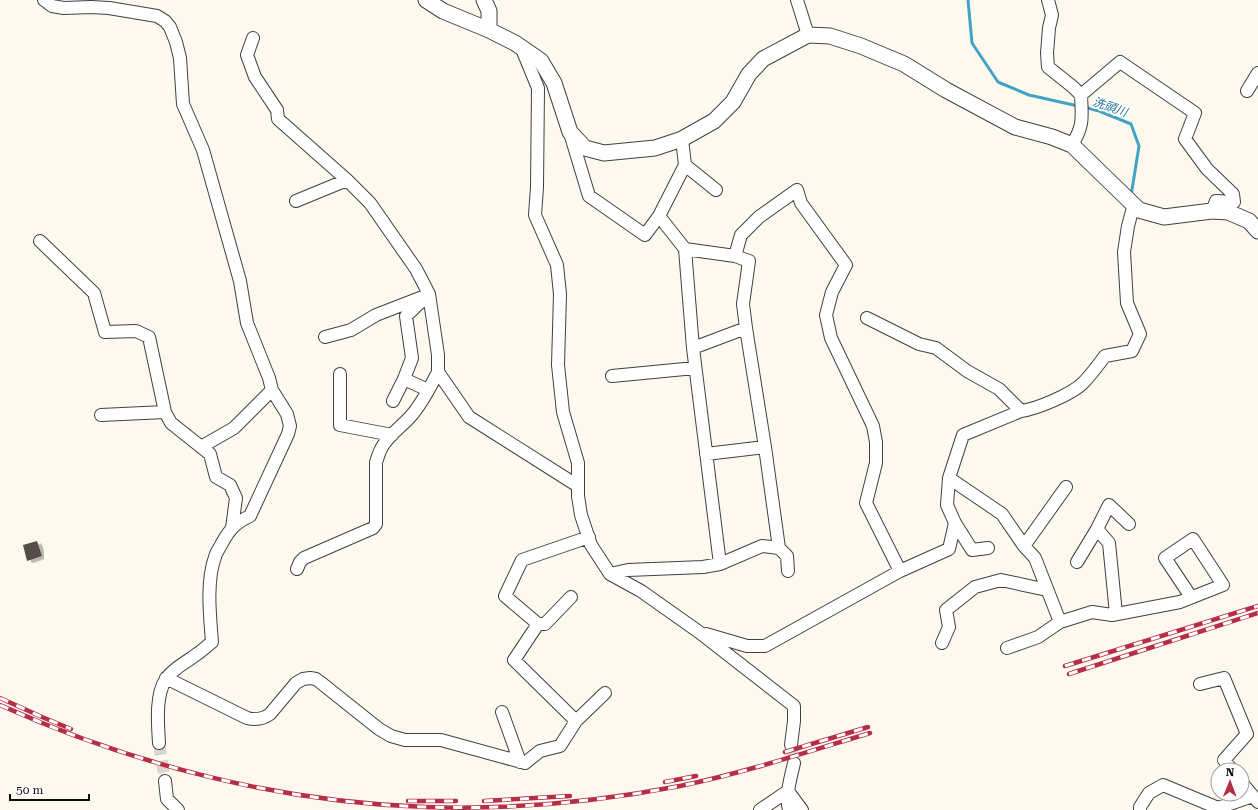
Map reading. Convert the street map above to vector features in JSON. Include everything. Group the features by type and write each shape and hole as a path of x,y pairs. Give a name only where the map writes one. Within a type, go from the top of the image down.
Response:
{"street":[{"path":"44,0 52,6 64,8 109,8 156,16 165,21 170,27 180,58 183,104 203,150 240,281 247,323 269,378 272,390 287,414 290,426 288,434 250,516 239,521 229,530 215,556 212,570 209,604 212,642 174,670 166,678 161,688 159,702 159,743"},
{"path":"426,0 442,11 489,30 515,43 541,61 554,83 589,196 645,235 659,216 685,164 682,139"},
{"path":"484,0 490,11 489,30"},
{"path":"797,0 808,35"},
{"path":"1048,0 1052,15 1049,28 1047,53 1048,67 1081,95 1082,118 1079,133 1072,145"},
{"path":"570,132 585,148 604,153 655,148 682,139 714,121 733,102 749,74 763,60 808,35 830,36 861,46 904,64 946,90 1015,128 1052,136 1072,145 1140,210 1164,217 1212,211 1228,212 1249,221 1258,230"},
{"path":"253,38 247,55 255,77 277,110 278,119 347,180 370,203 416,269 429,294 438,355 438,372 428,390 411,416 382,446 376,462 376,524 373,528 304,558 300,562 297,569"},
{"path":"522,49 538,88 537,187 535,215 557,265 560,294 558,365 563,412 578,463 578,496 581,515 591,545 610,574 641,591 699,632 794,706 791,745"},
{"path":"1081,95 1120,62 1194,113 1185,139 1207,169 1233,194 1234,202 1216,201 1212,211"},
{"path":"1247,91 1258,73"},
{"path":"685,164 716,190"},
{"path":"296,201 347,180"},
{"path":"735,256 741,235 759,217 797,190 801,203 846,265 832,292 826,315 831,338 873,426 876,442 876,462 866,503 900,571"},
{"path":"988,548 972,550 955,523 947,505 950,478 963,435 1021,411 1029,410 1063,396 1083,384 1105,356 1132,351 1140,334 1127,303 1124,252 1128,226 1134,204"},
{"path":"659,216 685,249 695,368 720,564"},
{"path":"40,241 94,293 105,332 136,331 149,337 165,412 170,423 210,454 216,477 230,486 236,498 232,528"},
{"path":"685,249 735,256 750,261 743,304 766,447 779,548 787,556 788,571"},
{"path":"325,337 351,330 376,315 429,294"},
{"path":"393,401 412,358 406,316 429,294"},
{"path":"867,318 919,344 936,348 967,371 998,389 1021,411"},
{"path":"693,348 746,328"},
{"path":"612,376 695,368"},
{"path":"438,372 469,417 578,486"},
{"path":"340,374 340,425 392,435"},
{"path":"404,379 428,390"},
{"path":"201,447 234,428 272,390"},
{"path":"101,415 165,412"},
{"path":"706,454 766,447"},
{"path":"950,478 1002,514 1024,546 1035,558 1060,622"},
{"path":"1024,546 1066,487"},
{"path":"1077,562 1097,530 1109,504 1129,524"},
{"path":"699,632 747,646 765,646 900,571 949,549 955,523"},
{"path":"1097,530 1109,543 1116,614"},
{"path":"571,597 545,624 538,624 505,596 522,560 589,537"},
{"path":"1007,648 1038,637 1060,622 1092,612 1112,615 1180,602 1223,585 1193,539 1165,558 1191,597"},
{"path":"610,574 628,570 703,567 720,564 762,546 779,548"},
{"path":"942,643 949,627 946,610 975,587 1001,580 1047,590"},
{"path":"538,624 514,660 576,721"},
{"path":"166,678 247,718 255,719 265,718 270,714 296,683 303,679 316,679 379,729 391,736 405,740 441,740 525,763 540,751 560,746 576,721 605,693"},
{"path":"1200,684 1224,678 1247,734 1224,760 1226,762"},
{"path":"502,712 520,762"},
{"path":"789,810 788,791 794,763"},
{"path":"165,781 167,799 178,810"},
{"path":"1140,810 1149,792 1163,785 1218,808 1255,799"},
{"path":"760,810 788,791"},
{"path":"788,791 802,810"}],"building":[{"path":"37,541 42,556 27,561 23,545"}],"waterway":[{"name":"洗頭川","path":"968,0 972,43 998,82 1029,95 1078,106"},
{"name":"洗頭川","path":"1084,107 1099,111 1131,124 1139,146 1131,196"}],"tunnel":[{"path":"159,743 165,781"},
{"path":"791,745 794,763"}],"railway":[{"path":"1065,666 1258,606"},
{"path":"1069,674 1258,613"},
{"path":"0,698 71,729"},
{"path":"0,705 102,746 208,777 316,797 370,804 425,807 457,808 553,804 648,792 728,775 870,733"},
{"path":"785,752 868,727"},
{"path":"665,782 696,776"},
{"path":"484,801 570,796"},
{"path":"408,801 456,801"}]}
